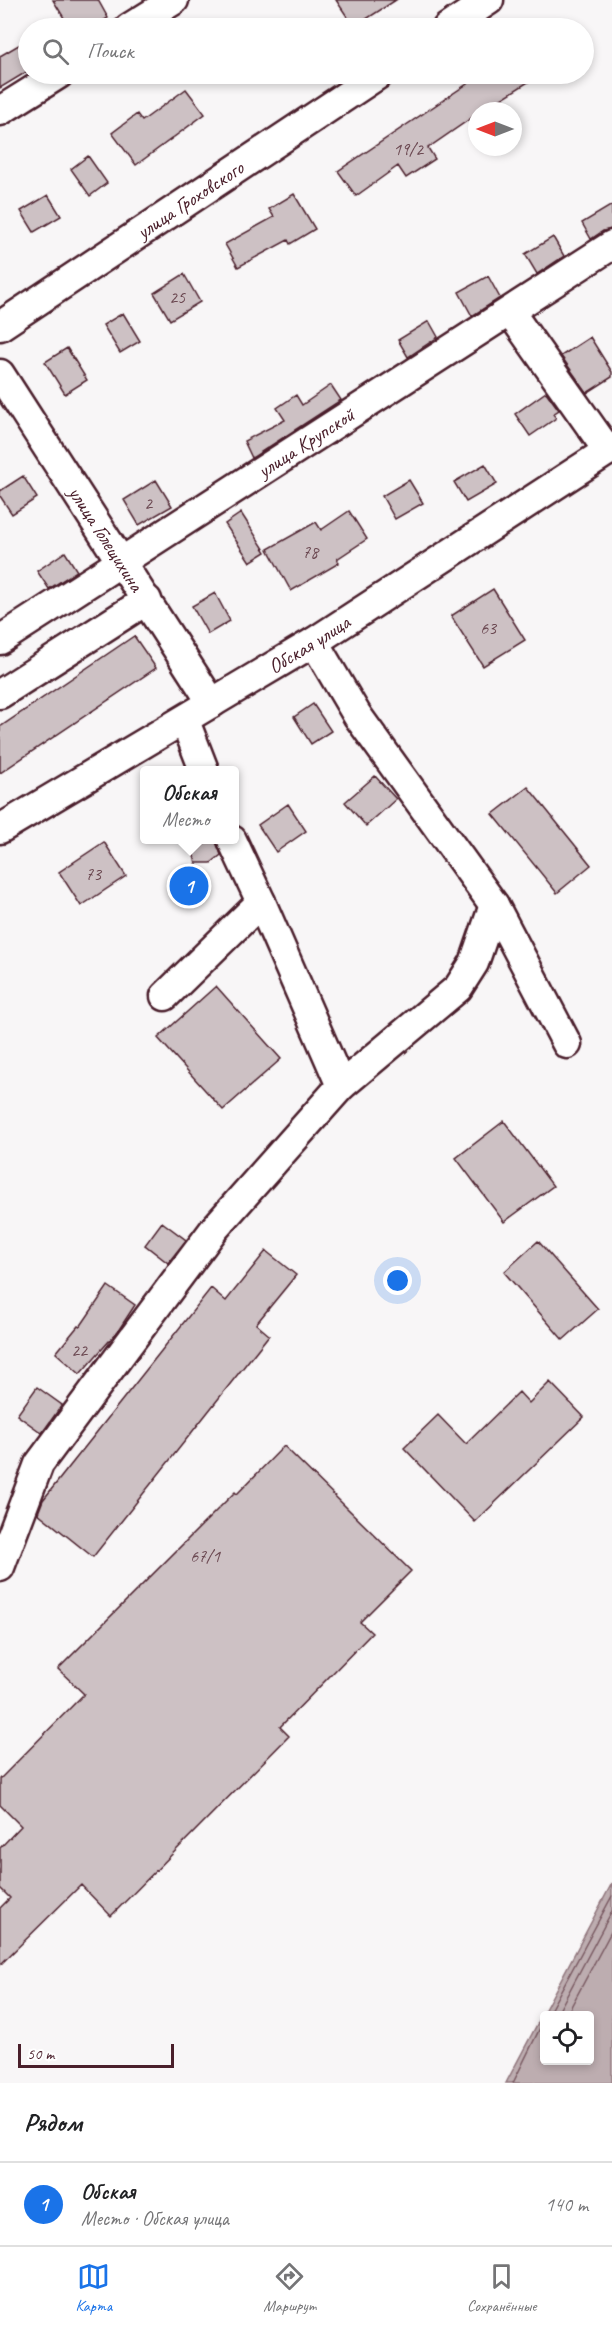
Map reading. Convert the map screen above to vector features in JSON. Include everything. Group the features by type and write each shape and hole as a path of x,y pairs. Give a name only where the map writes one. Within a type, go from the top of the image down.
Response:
{"street":[{"path":"145,18 174,0"},
{"path":"462,18 489,0"},
{"path":"0,111 43,84"},
{"name":"улица Гроховского","path":"0,327 364,84"},
{"name":"улица Крупской","path":"0,640 612,245"},
{"path":"510,312 610,449"},
{"name":"улица Голещихина","path":"0,374 212,703"},
{"name":"Обская улица","path":"0,829 314,642 610,449"},
{"path":"0,694 147,600"},
{"path":"314,642 357,715 494,905 567,1044"},
{"path":"184,721 202,766"},
{"path":"234,844 341,1086"},
{"path":"165,996 261,902"},
{"path":"0,1567 39,1464 215,1228 341,1086 458,988 474,963 494,905"}],"water":[{"path":"612,1883 612,2083 506,2083 540,2019 540,2065 594,2065 594,2011 544,2011"}],"building":[{"path":"53,0 98,0 108,18 64,18"},
{"path":"336,0 396,0 368,18 348,18"},
{"path":"18,45 18,77 0,88 0,56"},
{"path":"467,84 525,84 496,102 468,102 468,120 428,148 435,159 406,178 398,166 356,196 338,171"},
{"path":"186,89 205,114 136,165 112,133 137,114 142,121"},
{"path":"88,156 107,183 90,196 71,169"},
{"path":"294,194 315,229 290,244 288,240 238,267 225,244 274,217 269,209"},
{"path":"48,195 61,216 34,232 21,211"},
{"path":"612,205 612,229 603,231 591,239 582,223"},
{"path":"553,237 564,256 537,274 525,254"},
{"path":"184,274 200,302 170,320 154,293"},
{"path":"488,276 500,298 472,316 459,292"},
{"path":"123,313 140,341 120,353 103,325"},
{"path":"429,321 438,337 408,357 398,340"},
{"path":"590,337 612,372 612,377 587,393 561,356"},
{"path":"67,348 87,380 65,394 45,362"},
{"path":"331,385 341,400 252,458 244,441 285,420 277,408 296,395 302,405"},
{"path":"546,392 559,410 553,414 556,418 530,436 515,414"},
{"path":"485,464 497,484 466,502 454,482"},
{"path":"23,476 37,498 12,514 0,496 0,491"},
{"path":"156,480 172,506 139,525 124,500"},
{"path":"409,480 423,503 395,519 382,496"},
{"path":"349,511 367,539 337,559 339,563 291,591 268,549 316,522 321,530"},
{"path":"241,513 266,552 250,562 225,524"},
{"path":"65,552 77,571 49,589 37,571"},
{"path":"493,589 525,640 483,666 451,616"},
{"path":"215,593 230,621 208,634 192,606"},
{"path":"134,636 156,668 0,773 0,727"},
{"path":"313,704 331,731 311,744 294,717"},
{"path":"375,776 396,799 366,826 345,802"},
{"path":"528,787 591,865 557,893 493,814"},
{"path":"288,804 306,831 276,852 258,825"},
{"path":"104,842 126,876 81,906 59,872"},
{"path":"193,844 217,844 221,855 211,863 196,863 192,849"},
{"path":"188,871 204,891 190,902 174,881"},
{"path":"216,986 281,1059 223,1110 158,1038"},
{"path":"504,1121 553,1186 504,1222 456,1158"},
{"path":"162,1222 186,1240 168,1263 145,1245"},
{"path":"538,1241 598,1309 563,1340 504,1272"},
{"path":"266,1251 296,1275 256,1324 269,1335 93,1557 38,1513 43,1500 211,1288 226,1301"},
{"path":"108,1286 135,1305 118,1331 80,1374 56,1353 78,1326 80,1327"},
{"path":"550,1382 584,1417 475,1522 404,1448 438,1415 466,1444 519,1392 529,1403"},
{"path":"37,1387 62,1405 42,1433 17,1415"},
{"path":"284,1446 411,1571 360,1622 372,1633 280,1727 289,1736 111,1916 81,1885 0,1965 0,1908 10,1898 0,1888 0,1848 21,1826 0,1805 0,1779 84,1694 58,1669"}],"place":[{"name":"Обская","path":"189,886"}]}
